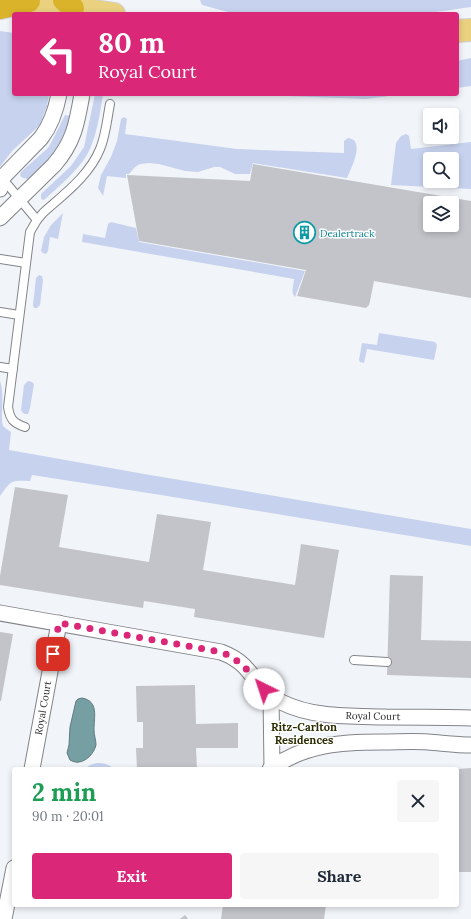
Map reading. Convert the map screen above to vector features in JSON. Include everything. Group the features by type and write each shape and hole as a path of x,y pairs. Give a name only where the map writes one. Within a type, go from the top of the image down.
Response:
{"highway":[{"path":"0,8 24,1"}],"main road":[{"path":"24,1 101,12"},
{"path":"459,31 471,30"}],"street":[{"path":"1,183 46,131 55,111 59,96"},
{"path":"0,218 54,165 68,146 76,127 82,96"},
{"name":"Royal Court","path":"0,613 221,652 230,655 244,666 271,696 286,704 317,714 338,716 471,718"},
{"name":"Royal Court","path":"32,767 59,623"},
{"path":"271,696 271,767"},
{"path":"274,767 302,752 326,745 347,742 409,742 471,745"},
{"path":"4,919 12,881"}],"lane":[{"path":"25,427 10,418 9,402 30,232 43,213 89,169 95,160 103,140 110,104"},
{"path":"1,183 19,198 37,220"},
{"path":"0,259 26,263"},
{"path":"0,312 19,315"},
{"path":"0,366 13,369"},
{"path":"354,660 387,662"}],"shaded area":[{"path":"200,0 471,0 471,7 436,12 228,12 202,5"},
{"path":"0,31 12,33 12,96 49,96 47,106 40,125 12,151 0,167"},
{"path":"471,58 471,86 459,88 459,61"},
{"path":"95,96 103,96 96,132 84,160 68,178 44,200 41,199 41,194 71,166 84,147"},
{"path":"289,96 389,96 366,99"},
{"path":"65,115 71,116 70,121 54,154 28,179 20,176 21,172 48,148"},
{"path":"124,117 127,119 125,134 237,149 344,153 344,141 348,138 353,140 357,149 347,178 253,163 250,174 235,174 220,167 214,167 198,172 185,171 149,163 140,164 135,167 129,174 126,174 126,178 107,176 103,196 98,188 101,175 111,157 117,141 121,119"},
{"path":"406,134 409,136 411,149 471,142 471,189 451,188 459,188 459,152 423,152 423,187 391,185 396,143 401,136"},
{"path":"63,213 58,239 50,237 48,251 46,254 43,253 41,251 44,237 51,225"},
{"path":"111,222 136,228 139,242 305,271 295,297 292,291 294,279 82,242 83,234 105,238 108,224"},
{"path":"39,275 42,276 43,280 40,305 37,308 34,308 36,278"},
{"path":"379,333 435,342 437,345 434,360 367,349 364,363 360,362 359,360 362,343 377,345"},
{"path":"0,381 2,392 3,426 11,432 9,450 471,529 471,546 32,475 30,481 12,482 0,496"},
{"path":"28,381 34,384 30,408 28,414 25,414 21,410 24,385"},
{"path":"82,698 91,702 93,706 95,715 94,732 96,745 92,754 87,758 82,761 74,762 70,760 67,753 70,727 76,701"},
{"path":"102,763 111,767 87,767"}],"building":[{"name":"Dealertrack","path":"253,164 442,196 423,196 423,232 459,232 459,199 471,201 471,298 374,281 369,305 366,308 297,296 306,270 139,241 127,175 250,181"},
{"path":"15,487 68,495 59,547 149,562 157,514 211,522 203,570 295,585 301,544 339,550 324,638 194,617 195,609 144,601 143,608 0,585 0,576"},
{"path":"390,575 423,576 421,640 471,641 471,678 387,675"},
{"path":"0,632 13,634 1,701 0,701"},
{"path":"195,685 196,724 238,723 238,748 196,748 197,767 137,767 136,748 143,748 143,722 137,722 136,686"},
{"path":"471,768 471,872 459,872 459,769"},
{"path":"223,907 326,907 324,919 221,919"},
{"path":"185,915 188,919 180,919"}],"place":[{"name":"Dealertrack","path":"304,233"}],"district":[{"name":"Ritz-Carlton Residences","path":"304,733"}],"route":[{"path":"53,654 59,623 213,649 230,655 236,659 264,689"}]}
